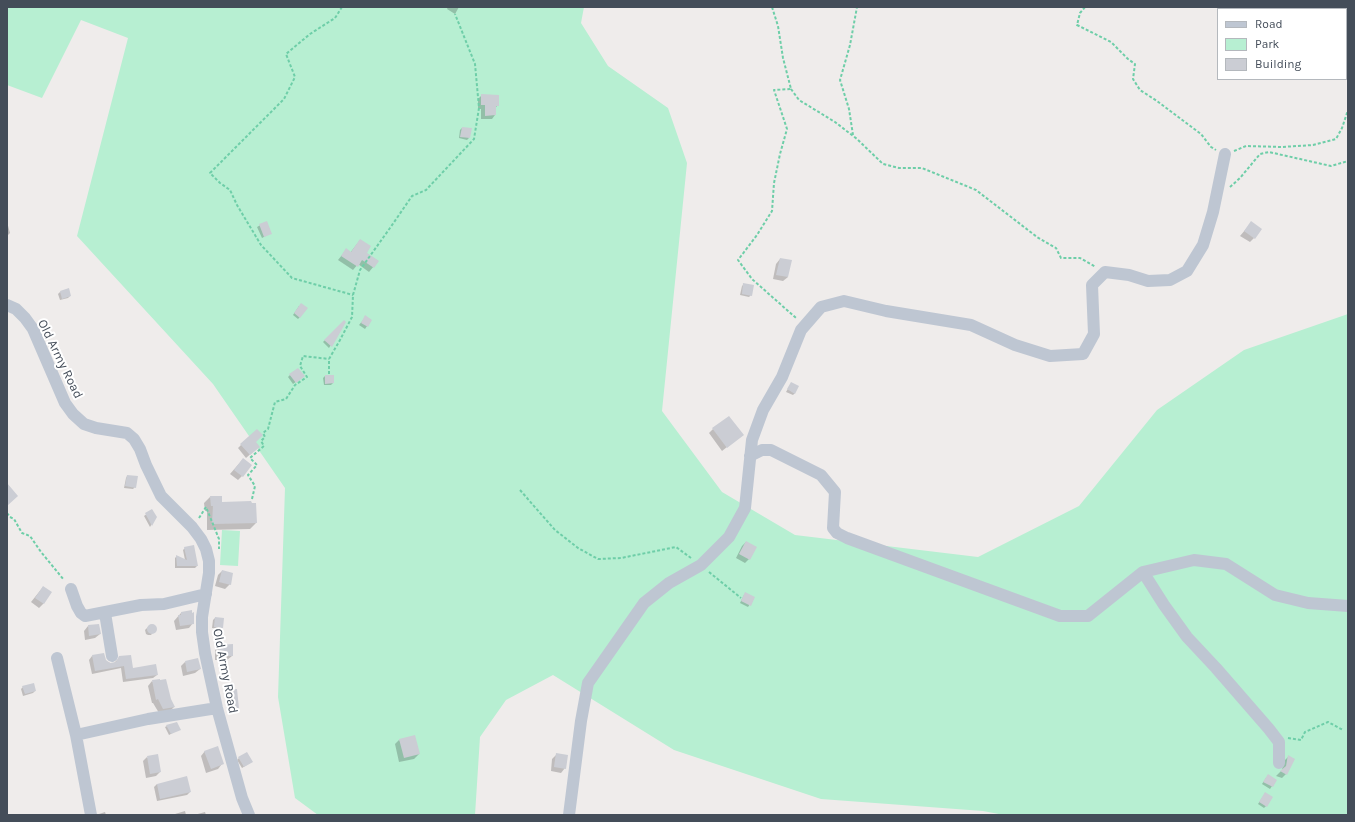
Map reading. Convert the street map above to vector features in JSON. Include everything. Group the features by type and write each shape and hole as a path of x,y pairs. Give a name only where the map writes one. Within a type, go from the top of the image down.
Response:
{"street":[{"path":"569,815 581,721 588,683 644,603 669,583 701,565 729,537 745,508 752,440 763,410 782,377 801,330 821,307 844,301 894,313 971,325 1015,345 1050,356 1082,354 1094,334 1092,285 1105,272 1129,275 1148,280 1170,280 1187,271 1203,245 1215,201 1225,154"},
{"name":"Old Army Road","path":"7,305 16,310 25,318 33,329 65,403 73,414 84,424 127,434 134,439 140,448 160,496 192,527 206,549 210,572 202,618 202,632 216,708 242,798 249,815"},
{"path":"750,456 762,450 771,450 821,475 835,492 833,528 842,536 1060,616 1088,616 1143,572 1194,560 1226,564 1275,594 1308,603 1348,606"},
{"path":"1143,572 1187,637 1221,674 1278,742 1279,763"},
{"path":"71,589 77,606 81,613 85,616 141,606 164,604 206,594"},
{"path":"105,613 112,656"},
{"path":"57,658 76,735 91,815"},
{"path":"76,735 148,719 216,708"}],"path":[{"path":"342,7 335,18 310,34 286,54 295,77 284,99 210,173 230,190 237,206 261,245 292,278 353,295"},
{"path":"772,7 778,26 783,58 791,89 799,100 835,122 852,135 883,164 899,168 922,168 976,190 1037,238 1056,248 1061,258 1080,258 1105,272"},
{"path":"852,135 849,109 840,80 850,45 857,7"},
{"path":"1084,7 1080,13 1077,25 1111,42 1135,64 1133,79 1140,90 1157,100 1201,134 1211,147 1225,154 1246,146 1282,147 1313,145 1336,139 1342,128 1348,110"},
{"path":"329,374 329,358 352,317 353,295 360,270 412,196 426,190 474,139 479,108 475,64 455,14"},
{"path":"791,89 774,90 787,129 774,183 772,211 757,235 738,260 752,279 795,317 801,330"},
{"path":"1215,201 1225,194 1260,154 1269,152 1331,166 1348,161"},
{"path":"252,498 255,486 248,475 257,465 250,458 264,446 261,441 265,437 263,433 268,429 275,402 286,399 296,385 307,376 300,366 303,356 329,358"},
{"path":"520,490 555,530 578,548 598,559 621,558 676,547 701,565 741,598"},
{"path":"7,513 14,519 22,533 30,536 71,589"},
{"path":"1281,738 1301,740 1305,732 1328,722 1343,730"}],"green space":[{"path":"7,7 584,7 581,23 608,66 668,108 687,163 662,411 722,492 795,535 978,557 1079,506 1157,410 1244,350 1348,314 1348,815 1004,815 983,811 821,799 674,750 553,675 506,700 480,737 475,815 318,815 295,798 278,697 285,488 213,384 77,236 128,38 81,20 42,98 7,85"},
{"path":"222,530 240,531 238,566 220,565"}],"building":[{"path":"481,94 499,95 499,106 496,106 496,115 485,116 485,105 481,105"},
{"path":"462,127 472,128 470,138 460,137"},
{"path":"267,221 272,234 264,237 259,224"},
{"path":"1251,221 1262,229 1255,239 1244,231"},
{"path":"360,239 371,246 367,253 379,261 374,268 362,260 358,267 341,256 346,248 351,252"},
{"path":"780,258 792,260 788,277 776,275"},
{"path":"743,283 754,285 752,296 742,294"},
{"path":"69,288 71,296 62,299 60,291"},
{"path":"301,303 308,308 300,318 294,313"},
{"path":"365,315 372,320 368,327 361,323"},
{"path":"344,320 346,322 332,347 324,340"},
{"path":"298,368 305,376 296,383 289,374"},
{"path":"325,375 334,375 334,383 325,384"},
{"path":"791,382 799,386 795,394 787,389"},
{"path":"729,416 744,435 727,448 712,428"},
{"path":"257,429 263,435 256,442 260,447 250,455 240,444"},
{"path":"243,458 252,465 243,477 234,470"},
{"path":"127,475 138,476 136,488 125,486"},
{"path":"7,483 18,496 7,506"},
{"path":"210,496 222,496 222,502 251,501 252,503 256,503 257,523 212,524 213,506 211,506"},
{"path":"152,509 157,517 152,526 145,513"},
{"path":"746,541 757,547 750,560 739,554"},
{"path":"194,545 198,566 177,566 176,555 187,560 184,547"},
{"path":"222,570 233,573 231,585 219,582"},
{"path":"43,586 52,592 44,604 35,598"},
{"path":"745,592 755,597 751,606 741,601"},
{"path":"192,610 192,613 194,612 194,624 180,626 178,615 181,615 181,612"},
{"path":"215,617 224,618 223,628 214,627"},
{"path":"99,624 101,634 89,636 88,625"},
{"path":"150,624 154,624 157,629 154,634 150,634 147,631 147,627"},
{"path":"233,644 233,656 219,656 219,645"},
{"path":"104,653 106,660 110,663 116,662 119,656 131,655 133,668 156,664 158,675 126,679 124,666 95,671 92,655"},
{"path":"198,658 201,669 187,672 185,661"},
{"path":"166,679 171,699 175,707 163,709 158,699 156,700 152,680"},
{"path":"34,683 36,691 25,694 22,686"},
{"path":"237,689 239,709 231,710 229,690"},
{"path":"177,722 181,730 171,734 166,725"},
{"path":"415,735 420,754 404,758 399,739"},
{"path":"218,746 224,764 211,769 204,751"},
{"path":"247,752 253,762 244,767 238,757"},
{"path":"556,753 568,755 566,769 554,767"},
{"path":"158,754 161,772 150,774 147,756"},
{"path":"1288,755 1295,759 1287,775 1280,771 1286,766"},
{"path":"1268,774 1277,780 1273,787 1263,782"},
{"path":"187,776 191,792 160,799 157,784"},
{"path":"1265,792 1273,797 1267,807 1259,802"}]}
